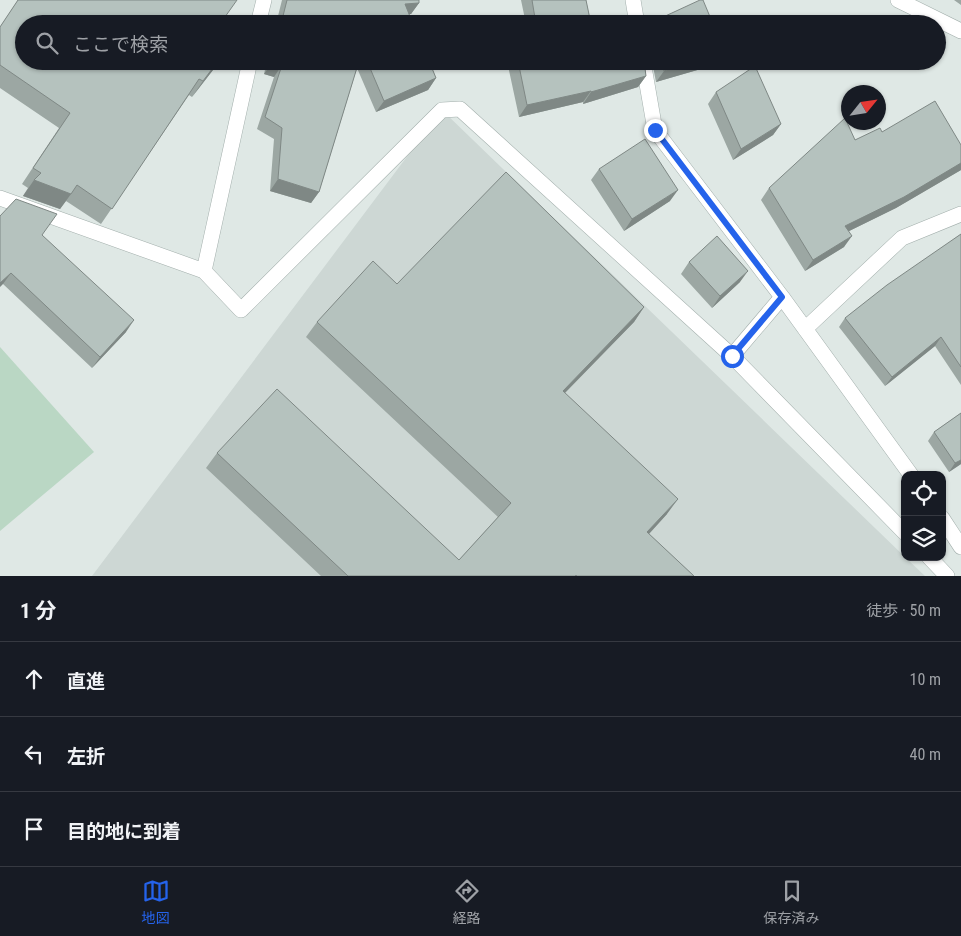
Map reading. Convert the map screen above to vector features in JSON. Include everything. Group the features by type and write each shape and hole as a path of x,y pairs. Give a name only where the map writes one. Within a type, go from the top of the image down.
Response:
{"street":[{"path":"260,15 264,0"},
{"path":"633,0 636,15"},
{"path":"898,0 928,15"},
{"path":"946,24 961,31"},
{"path":"204,271 248,70"},
{"path":"645,70 655,130 782,297 908,471"},
{"path":"0,198 204,271 241,310 442,110 460,109 732,356 901,529"},
{"path":"805,329 902,238 961,214"},
{"path":"732,356 782,297"},
{"path":"946,524 961,547"},
{"path":"933,561 947,576"}],"shaded area":[{"path":"442,110 901,553 901,561 909,561 925,576 92,576"}],"green space":[{"path":"0,347 94,452 0,531"}],"building":[{"path":"18,0 237,0 226,15 15,15 15,70 211,70 203,81 199,79 112,209 77,185 71,194 34,180 41,173 33,168 70,113 0,65 0,27"},
{"path":"287,0 419,0 419,3 405,4 409,15 283,15"},
{"path":"532,0 586,0 589,15 534,15"},
{"path":"703,0 709,15 668,15"},
{"path":"280,70 356,70 319,192 278,179 282,128 265,117"},
{"path":"371,70 433,70 436,78 384,101"},
{"path":"520,70 645,70 646,76 591,92 527,105"},
{"path":"749,70 757,70 781,124 741,149 716,92"},
{"path":"935,101 961,145 961,163 904,197 845,226 852,236 813,260 769,188 841,122 841,130 850,130 855,140 876,130 881,130 882,132"},
{"path":"645,139 678,190 632,219 599,169"},
{"path":"506,172 644,307 563,391 678,499 647,532 694,576 348,576 217,453 277,389 459,560 511,503 317,322 373,261 397,284"},
{"path":"16,199 57,214 42,235 134,320 100,357 11,273 0,283 0,216"},
{"path":"961,234 961,367 941,337 892,377 845,318 887,285"},
{"path":"717,236 748,271 720,296 689,262"},
{"path":"961,413 961,460 955,463 934,432"}],"route":[{"path":"655,130 782,297 732,356"}]}
